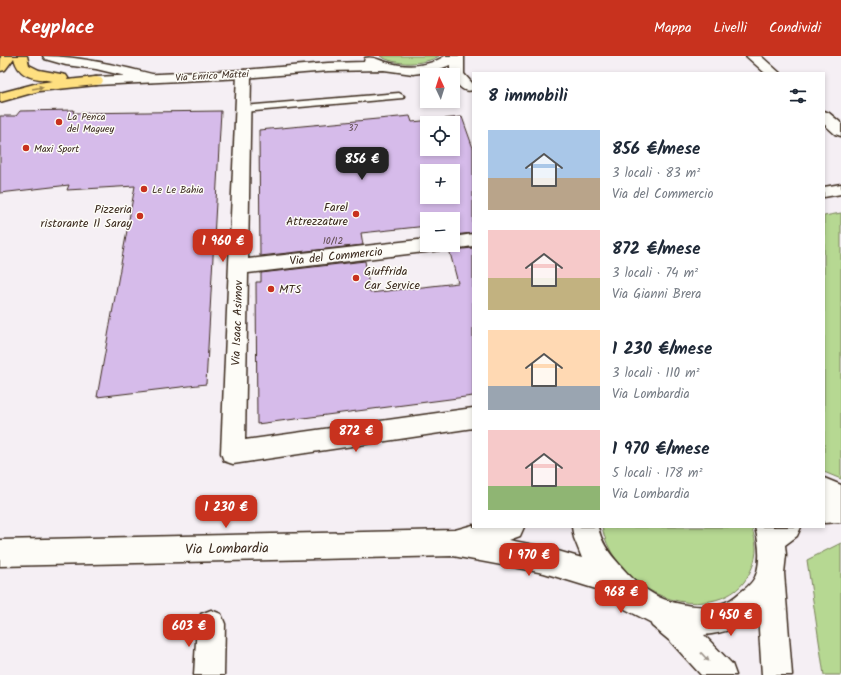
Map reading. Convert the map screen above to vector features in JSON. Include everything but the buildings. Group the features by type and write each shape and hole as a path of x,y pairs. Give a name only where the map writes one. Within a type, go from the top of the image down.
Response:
{"highway":[{"path":"0,67 8,56"},
{"path":"20,56 23,67 35,74 54,78 96,81"},
{"path":"0,98 38,87 96,81"}],"street":[{"path":"50,56 66,61 96,65 151,78"},
{"name":"Via Enrico Mattei","path":"328,67 350,56"},
{"path":"365,56 371,61 384,66 401,69 418,69 435,66 449,61 456,56 458,75 470,89"},
{"path":"753,56 772,72"},
{"name":"Via Enrico Mattei","path":"96,81 244,74 328,67 384,66"},
{"name":"Via Isaac Asimov","path":"244,74 234,453 472,418"},
{"path":"460,84 470,89"},
{"path":"825,117 841,131"},
{"path":"825,192 841,189"},
{"path":"460,242 472,240"},
{"name":"Via del Commercio","path":"239,267 420,246"},
{"path":"825,490 841,498"},
{"path":"825,512 841,510"},
{"name":"Via Lombardia","path":"453,543 507,528"},
{"path":"585,528 594,555 612,580 633,598 656,612 680,631 721,675"},
{"path":"776,531 771,574 773,628 777,675"},
{"name":"Via Lombardia","path":"0,552 453,543 544,560 612,580"},
{"path":"656,612 681,619 706,621 729,617 748,607 762,592 771,574"},
{"path":"209,675 211,624"}],"lane":[{"path":"243,109 399,96"}],"green space":[{"path":"380,56 439,56 418,63 401,63"},
{"path":"841,213 841,479 825,472 825,216"},
{"path":"602,528 752,528 756,553 751,570 744,582 732,593 716,600 705,602 688,602 671,599 655,593 640,584 626,572 615,559 607,543"},
{"path":"841,543 841,675 824,675 807,560"}],"place":[{"name":"La Penca del Maguey","path":"59,122"},
{"name":"Maxi Sport","path":"26,148"},
{"name":"Le Le Bahia","path":"144,189"},
{"name":"Farel Attrezzature","path":"356,214"},
{"name":"Pizzeria ristorante Il Saray","path":"140,216"},
{"name":"Giuffrida Car Service","path":"356,278"},
{"name":"MTS","path":"271,289"}]}
